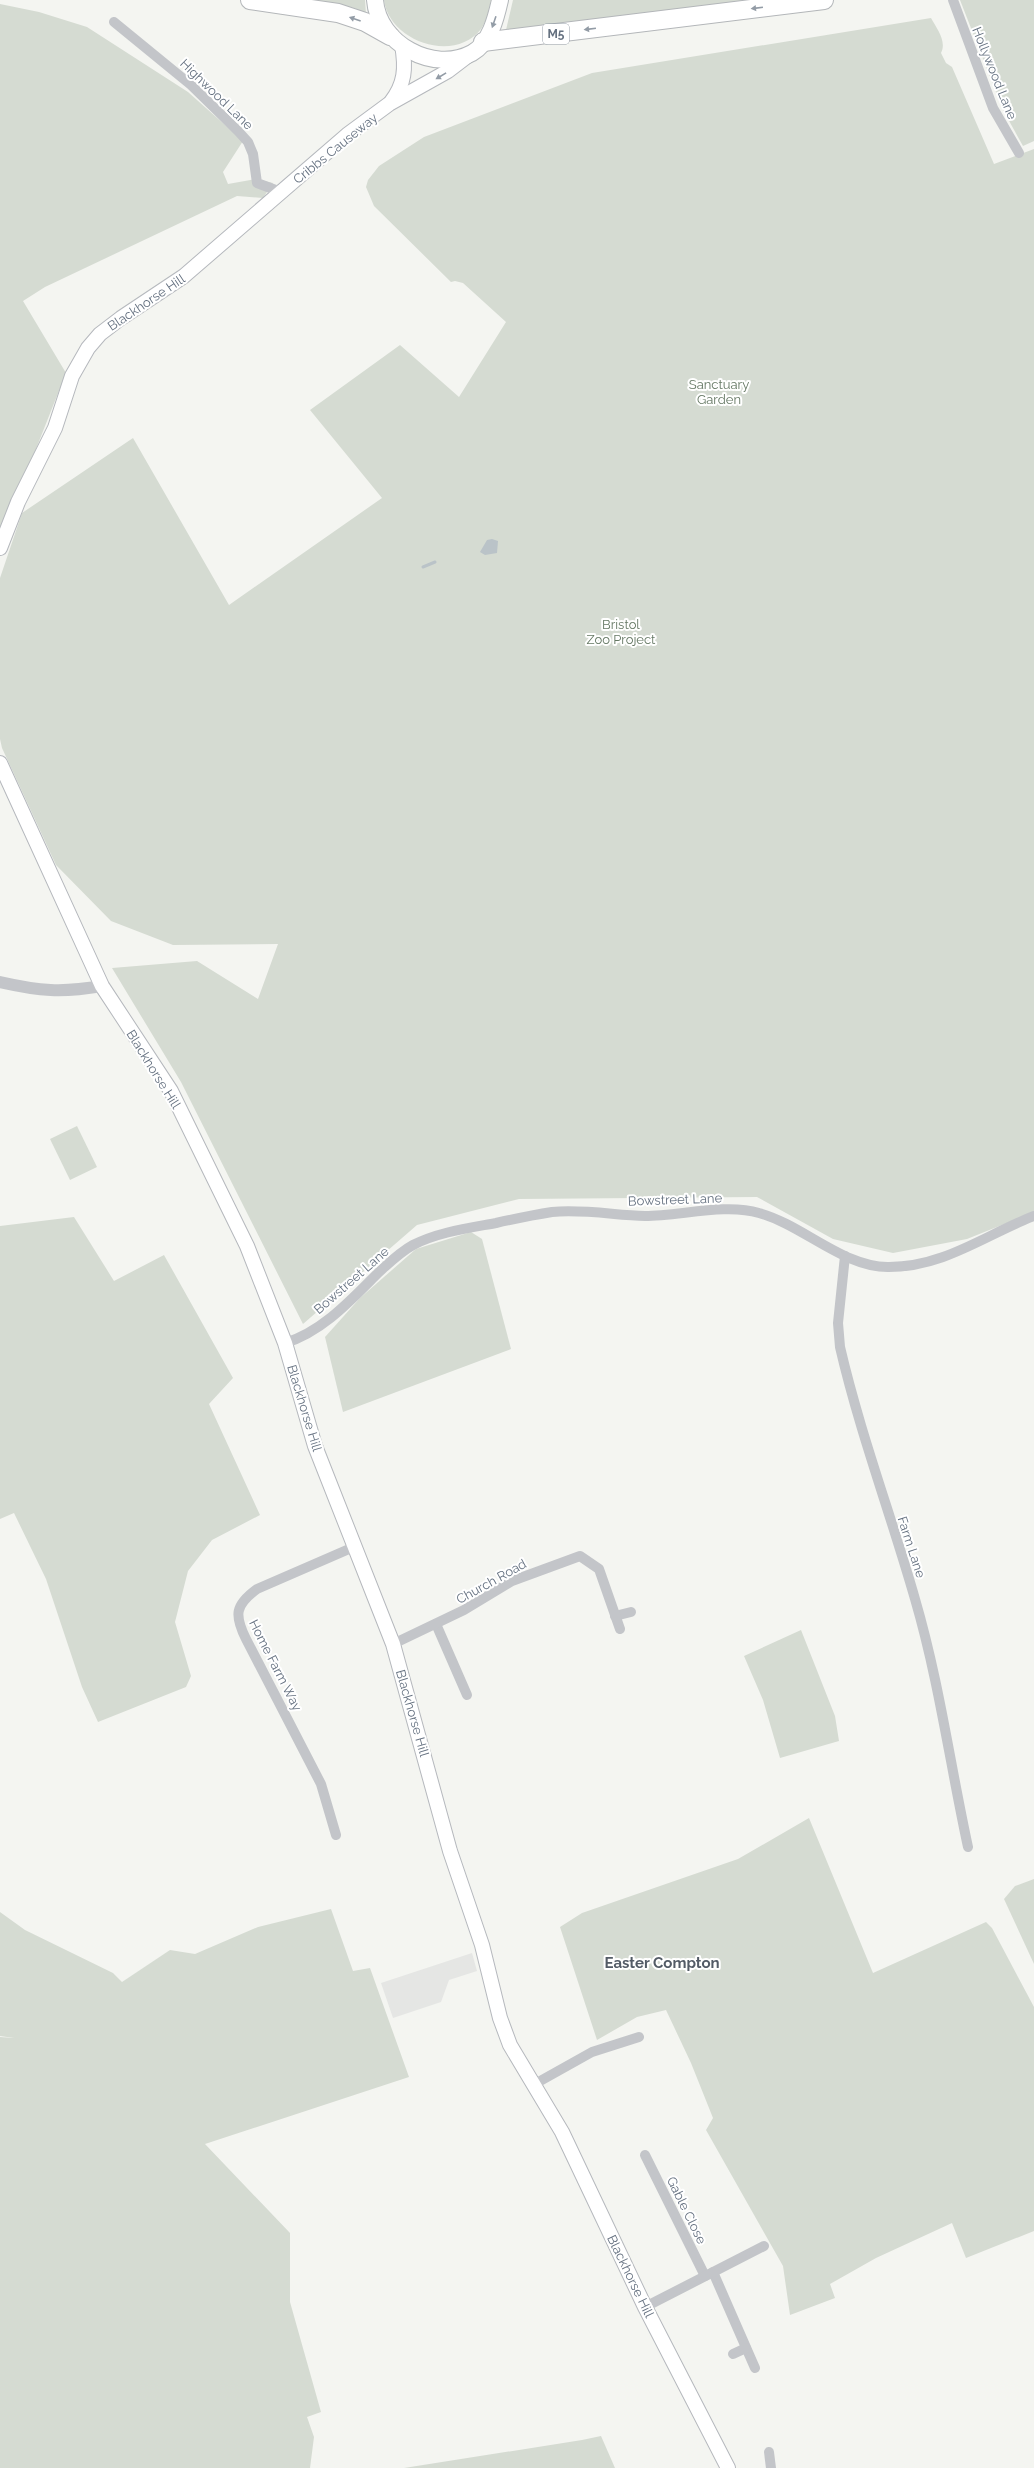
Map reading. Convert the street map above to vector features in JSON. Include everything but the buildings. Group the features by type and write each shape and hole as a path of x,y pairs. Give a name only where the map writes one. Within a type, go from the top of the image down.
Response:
{"highway":[{"path":"250,0 338,13 365,22 396,40"},
{"name":"M5","path":"478,48 824,0"}],"main road":[{"path":"375,0 380,22 396,40 432,58 452,58 478,48 494,26 500,0"},
{"name":"Cribbs Causeway","path":"389,104 400,90 405,72 396,40"},
{"name":"Cribbs Causeway","path":"281,192 347,135 389,104 448,71 478,48"},
{"name":"Blackhorse Hill","path":"0,548 18,502 55,428 72,376 88,348 100,334 121,318 184,276 281,192"},
{"name":"Blackhorse Hill","path":"0,763 102,986 171,1091 247,1246 285,1344 315,1446 356,1546 393,1644 450,1851 484,1951 500,2018 510,2045 568,2143 645,2306 728,2468"}],"street":[{"name":"Hollywood Lane","path":"953,0 993,108 1019,153"},
{"name":"Highwood Lane","path":"114,22 191,85 248,142 253,154 257,183 281,192"},
{"path":"0,982 48,992 67,992 102,986"},
{"name":"Bowstreet Lane","path":"285,1344 304,1337 340,1310 394,1258 413,1245 456,1231 550,1213 573,1211 646,1216 727,1210 756,1212 780,1219 845,1256 868,1264 887,1267 933,1262 956,1254 1014,1224 1034,1216"},
{"name":"Farm Lane","path":"845,1256 838,1322 840,1347 924,1631 946,1730 954,1782 968,1847"},
{"name":"Home Farm Way","path":"336,1835 321,1784 249,1646 239,1624 238,1612 244,1598 257,1589 356,1546"},
{"name":"Church Road","path":"393,1644 436,1624 495,1593 512,1581 580,1556 599,1569 620,1629"},
{"path":"615,1616 631,1612"},
{"path":"436,1624 467,1695"},
{"path":"533,2085 592,2052 639,2037"},
{"name":"Gable Close","path":"645,2155 709,2274 755,2368"},
{"path":"645,2306 764,2246"},
{"path":"732,2354 746,2348"},
{"path":"769,2452 771,2468"}],"shaded area":[{"path":"492,539 498,541 497,553 485,555 480,552 487,540"},
{"path":"472,1953 477,1971 449,1980 441,2002 393,2018 381,1983"}],"green space":[{"path":"312,0 365,0 366,14 354,8"},
{"path":"384,0 491,0 489,11 481,29 469,39 455,45 440,46 424,43 397,27 388,14"},
{"path":"513,0 780,0 506,30"},
{"path":"960,0 1034,0 1034,141 1023,146 1003,110"},
{"path":"0,4 39,12 87,27 188,92 243,141 223,172 228,184 256,179 273,183 263,198 237,196 45,287 23,301 66,373 0,540"},
{"path":"931,18 942,40 943,49 941,53 946,63 952,67 994,164 1034,149 1034,1212 967,1239 893,1253 833,1239 757,1197 519,1199 417,1225 303,1324 181,1082 112,968 197,961 258,999 278,944 173,945 111,921 56,865 2,748 0,739 0,578 22,513 133,438 229,605 382,498 310,410 400,345 459,397 506,322 463,283 455,281 451,282 374,206 366,187 368,180 379,166 424,137 592,73"},
{"path":"77,1126 97,1167 70,1180 50,1139"},
{"path":"74,1217 114,1281 164,1255 233,1378 209,1404 260,1515 212,1540 188,1571 175,1622 191,1676 186,1687 98,1722 82,1687 46,1579 14,1513 0,1519 0,1226"},
{"path":"471,1232 482,1239 511,1349 343,1412 325,1337 360,1298 416,1249"},
{"path":"801,1630 835,1716 839,1741 780,1758 763,1700 744,1656"},
{"path":"809,1818 873,1973 986,1922 992,1928 1034,2007 1034,2231 966,2258 952,2223 876,2258 830,2284 835,2298 790,2315 783,2266 706,2130 713,2118 691,2063 666,2010 637,2017 597,2040 560,1927 582,1913 738,1859"},
{"path":"1034,1879 1034,1964 1004,1899 1015,1886"},
{"path":"331,1909 353,1971 370,1968 409,2077 205,2144 290,2233 290,2302 321,2412 307,2417 314,2437 310,2468 0,2468 0,2037 14,2038 0,2036 0,1912 25,1930 113,1973 122,1982 170,1950 195,1954 258,1927"},
{"path":"601,2436 615,2468 404,2468 582,2440"}],"waterway":[{"path":"423,567 435,562"}],"district":[{"name":"Easter Compton","path":"662,1963"}],"park label":[{"name":"Sanctuary Garden","path":"719,392"},
{"name":"Bristol Zoo Project","path":"621,632"}]}
